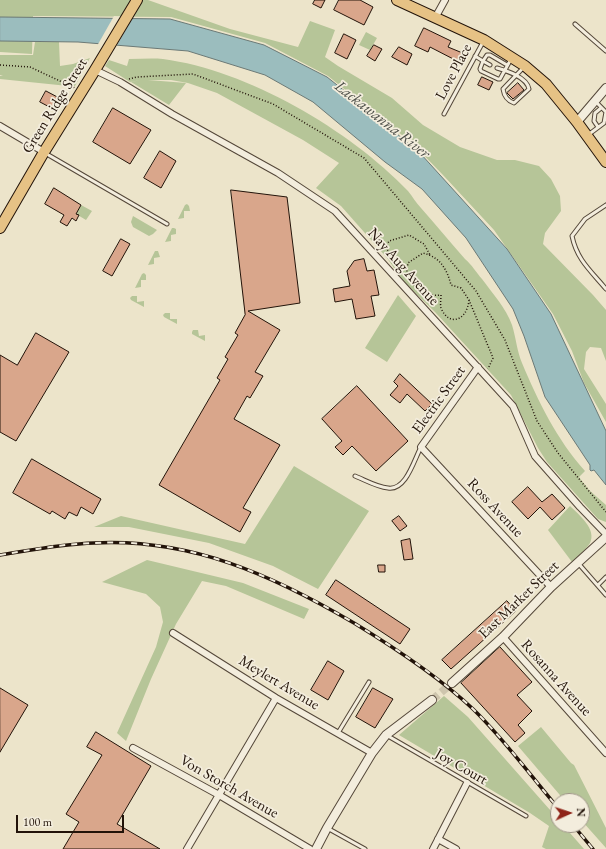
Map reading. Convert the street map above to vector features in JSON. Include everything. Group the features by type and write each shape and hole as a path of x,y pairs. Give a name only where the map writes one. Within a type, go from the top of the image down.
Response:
{"main road":[{"name":"Green Ridge Street","path":"0,228 44,152 137,0"},
{"path":"396,0 484,40 510,61 525,66 546,84 577,122 606,162"}],"street":[{"path":"435,18 445,0"},
{"name":"Nay Aug Avenue","path":"95,70 120,82 172,114 278,173 335,211 414,300 513,406 535,456 580,507 605,539"},
{"path":"577,122 606,88"},
{"path":"0,126 44,152"},
{"name":"Electric Street","path":"421,447 478,368"},
{"name":"Ross Avenue","path":"421,447 551,587"},
{"name":"East Market Street","path":"452,683 503,637 551,587 605,539"},
{"name":"Meylert Avenue","path":"173,633 276,698 372,753"},
{"name":"Rosanna Avenue","path":"503,637 606,753"},
{"path":"187,849 276,698"},
{"path":"316,849 372,753 386,735 432,700"},
{"name":"Von Storch Avenue","path":"133,748 219,795 310,849"},
{"path":"433,849 467,783"},
{"path":"438,840 456,849"}],"lane":[{"path":"575,24 606,50"},
{"name":"Love Place","path":"444,114 484,40"},
{"path":"487,55 510,61 500,79 480,71 483,61 487,55"},
{"path":"475,56 490,65"},
{"path":"497,68 517,75 528,85 529,89 514,103 506,97 503,89 517,75 525,66"},
{"path":"587,135 604,123 606,112 595,101"},
{"path":"598,127 594,122 595,113 601,108"},
{"path":"44,152 167,224"},
{"path":"606,205 585,219 572,236 577,253 606,289"},
{"path":"356,476 392,489 404,481 421,447"},
{"path":"578,563 606,595"},
{"path":"598,586 606,577"},
{"path":"338,733 369,682"},
{"name":"Joy Court","path":"386,735 526,816"},
{"path":"327,828 365,849"}],"path":[{"path":"0,65 30,66 82,91"},
{"path":"120,82 137,77 193,74 273,104 364,158 476,291 505,340 537,420 558,453 606,512"},
{"path":"407,269 392,258 386,248 389,241 409,235 424,244 430,255"},
{"path":"469,300 469,308 466,314 460,319 454,319 447,316 440,307 441,295 428,295 415,286 406,276 408,263 423,253 430,255 440,261 448,274 451,285 461,288 469,300 493,358 488,370"}],"green space":[{"path":"0,0 148,0 230,29 298,47 310,21 335,30 325,57 392,98 423,125 460,147 497,160 515,160 539,166 551,179 560,196 561,211 545,233 543,244 606,310 606,361 601,348 590,347 586,352 584,369 606,404 606,422 584,383 572,351 553,314 494,230 412,143 328,76 265,43 171,17 33,16 32,54 0,52"},
{"path":"366,32 377,38 370,50 359,45"},
{"path":"35,42 59,42 60,66 73,64 90,58 75,86 56,82 68,86 0,79 0,76 3,76 0,75 0,55 33,55"},
{"path":"129,59 163,59 195,65 229,76 262,90 295,106 327,125 357,146 384,168 408,191 419,206 472,266 499,301 512,325 520,358 549,420 575,459 585,471 579,477 589,490 606,505 606,522 598,519 547,462 538,448 511,395 435,312 403,281 387,258 341,206 316,188 339,163 303,140 217,93 188,83 171,80 148,80 186,83 169,105 131,82 141,80 130,82 105,66 109,60 127,66"},
{"path":"187,204 190,211 184,211 184,218 178,219 185,205"},
{"path":"81,205 92,211 86,220 76,214"},
{"path":"133,216 157,230 149,236 133,227 131,222"},
{"path":"172,228 176,229 176,234 171,235 171,241 165,242"},
{"path":"155,251 158,251 160,257 154,258 154,264 148,265"},
{"path":"144,273 146,275 146,280 141,280 141,287 135,288 142,274"},
{"path":"398,295 416,316 387,362 365,348"},
{"path":"132,296 137,296 137,302 144,301 144,307 131,300 130,298"},
{"path":"165,313 170,313 170,319 177,319 177,324 164,317 163,315"},
{"path":"193,330 198,330 199,336 205,335 205,341 192,334"},
{"path":"294,466 369,511 318,589 273,566 209,543 129,527 94,527 121,516 245,544"},
{"path":"570,506 586,523 592,538 584,551 572,562 548,530"},
{"path":"147,560 243,583 309,609 304,619 226,586 202,581 176,624 151,679 126,741 117,733 156,647 163,622 160,607 146,594 102,582"},
{"path":"444,696 468,717 550,810 550,833 570,833 584,849 546,849 542,847 549,826 530,813 399,735"},
{"path":"541,727 574,765 588,793 558,793 518,746"},
{"path":"590,796 606,828 606,848 590,830"}],"water":[{"path":"0,17 170,19 264,45 327,77 420,153 507,249 551,314 606,431 606,485 594,470 590,470 590,465 545,397 513,309 466,238 422,189 385,162 313,102 265,75 188,51 78,42 0,41"}],"pier":[{"path":"114,16 133,17 116,47 97,46"}],"building":[{"path":"315,0 325,0 321,8 313,4"},
{"path":"339,0 360,0 373,7 364,25 334,10"},
{"path":"424,28 451,41 448,47 465,54 461,63 430,47 428,52 415,46"},
{"path":"344,34 356,40 347,59 335,53"},
{"path":"374,45 382,49 375,61 367,56"},
{"path":"399,47 412,54 407,65 392,57"},
{"path":"482,77 493,82 489,90 478,85"},
{"path":"518,83 524,90 513,99 507,93"},
{"path":"46,91 63,100 57,111 40,102"},
{"path":"113,108 151,130 130,164 93,142"},
{"path":"160,151 176,161 161,188 144,178"},
{"path":"54,188 81,205 76,214 79,215 76,221 72,218 67,226 60,222 64,215 45,204"},
{"path":"231,190 287,197 300,303 248,311 280,330 255,372 263,376 250,398 247,396 234,419 280,445 243,508 251,512 240,532 159,485 220,380 217,378 228,359 225,357 238,335 235,333 245,315"},
{"path":"121,239 130,244 112,276 103,271"},
{"path":"364,259 367,271 374,270 379,295 371,296 375,316 356,319 352,299 335,302 333,289 350,286 347,271 354,261"},
{"path":"36,333 69,352 16,441 0,432 0,355 17,365"},
{"path":"400,374 432,404 425,411 407,394 400,403 390,395 398,386 394,382"},
{"path":"357,386 408,441 376,471 352,446 343,455 335,447 342,441 322,419"},
{"path":"32,459 101,499 93,514 81,507 77,516 69,512 65,519 52,511 50,514 13,493"},
{"path":"528,487 542,502 552,494 565,508 552,520 540,507 528,519 512,502"},
{"path":"399,516 407,526 400,531 392,521"},
{"path":"410,539 413,559 404,560 401,541"},
{"path":"378,565 385,565 385,572 379,572"},
{"path":"336,580 410,629 400,644 326,595"},
{"path":"507,601 516,611 451,669 442,660"},
{"path":"500,647 532,682 517,695 532,711 518,725 525,733 515,742 461,683"},
{"path":"328,661 344,671 328,700 311,690"},
{"path":"0,688 28,705 0,752"},
{"path":"373,688 393,699 375,728 356,717"},
{"path":"96,732 151,766 117,824 160,849 63,849 79,822 66,814 102,755 87,747"}],"tunnel":[{"path":"432,700 452,683"}],"railway":[{"path":"0,555 70,545 130,543 197,553 230,563 261,575 354,623 400,652 431,674 473,709 517,757 550,798"},
{"path":"580,833 593,849"}],"water label":[{"name":"Lackawanna River","path":"382,120"}]}
